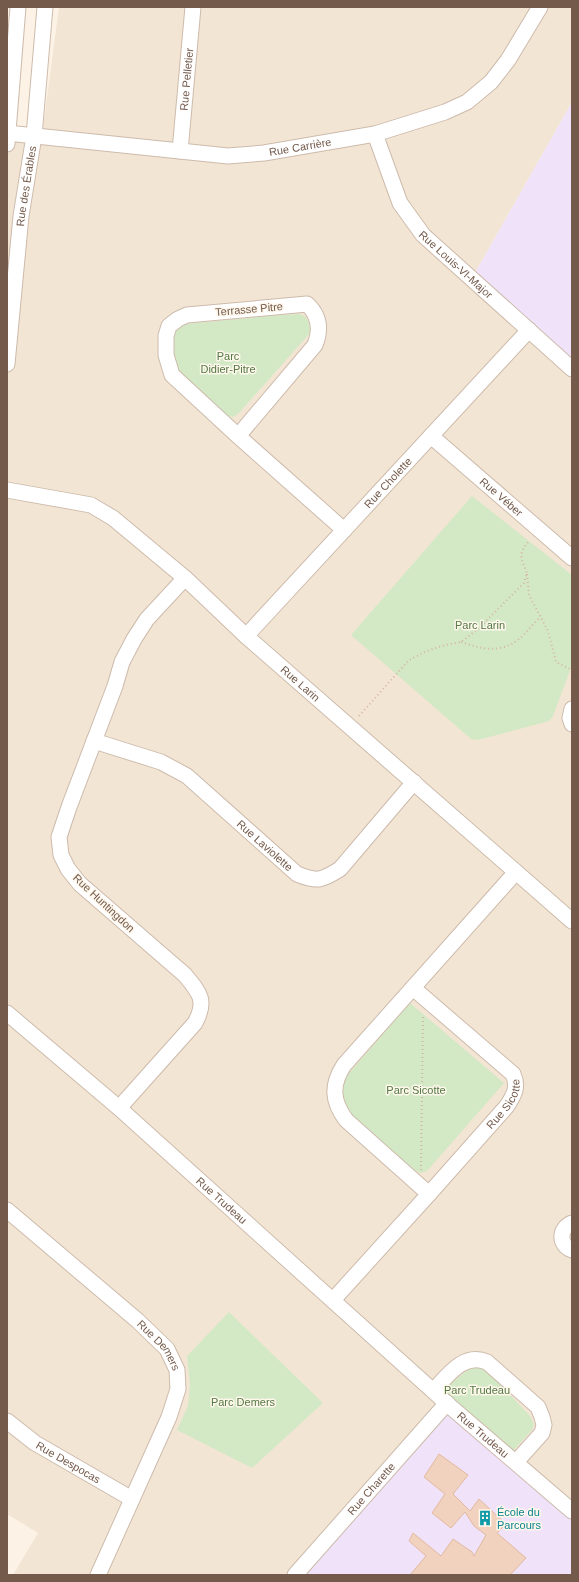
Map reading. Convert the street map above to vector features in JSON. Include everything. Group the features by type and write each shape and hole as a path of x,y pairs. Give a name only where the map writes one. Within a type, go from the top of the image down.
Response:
{"street":[{"path":"7,137 18,7"},
{"name":"Rue des Érables","path":"7,364 21,216 34,136 45,7"},
{"name":"Rue Pelletier","path":"180,151 193,7"},
{"name":"Rue Carrière","path":"7,137 34,136 228,156 264,153 375,134 445,112 466,102 491,82 508,60 540,7"},
{"name":"Rue Louis-VI-Major","path":"375,134 400,203 423,235 572,369"},
{"name":"Terrasse Pitre","path":"238,436 315,345 319,335 318,322 314,310 307,304 187,315 178,319 169,326 166,336 166,355 172,375 238,436 344,530"},
{"name":"Rue Cholette","path":"246,636 529,330"},
{"name":"Rue Véber","path":"431,436 572,558"},
{"name":"Rue Larin","path":"7,490 91,505 113,518 185,578 246,636 572,921"},
{"name":"Rue Huntingdon","path":"119,1108 195,1023 201,1013 202,999 186,975 80,884 68,869 61,855 59,836 122,662 147,618 185,578"},
{"path":"572,709 570,718 572,724"},
{"name":"Rue Laviolette","path":"94,741 161,762 187,776 297,874 311,880 326,878 340,869 414,782"},
{"path":"429,1194 346,1120 339,1110 336,1100 335,1088 337,1076 344,1065 516,872"},
{"name":"Rue Sicotte","path":"333,1300 507,1106 516,1091 513,1074 413,988"},
{"name":"Rue Trudeau","path":"7,1013 119,1108 447,1403 572,1511"},
{"name":"Rue Demers","path":"7,1210 138,1321 167,1349 177,1370 178,1389 169,1417 98,1575"},
{"path":"572,1222 564,1228 562,1237 565,1245 572,1250"},
{"name":"Rue Trudeau","path":"434,1390 451,1371 461,1364 472,1359 479,1359 487,1362 538,1408 544,1425 542,1433 516,1462"},
{"name":"Rue Charette","path":"295,1575 447,1403"},
{"name":"Rue Despocas","path":"7,1421 35,1443 132,1500"}],"path":[{"path":"522,549 520,556 527,573 530,595 548,631 556,662 572,670"},
{"path":"350,726 409,660 426,651 461,642 478,629 524,583 527,573"},
{"path":"461,642 479,648 499,649 519,639 541,616"},
{"path":"418,1184 421,1173 423,1009 427,1000"}],"shaded area":[{"path":"59,7 572,7 572,102 475,273 572,361 572,1515 302,1575 13,1575 38,1533 7,1514 7,126 43,128"},
{"path":"572,102 572,361 475,273"},
{"path":"449,1412 572,1520 572,1575 302,1575"}],"green space":[{"name":"Parc Didier-Pitre","path":"300,314 306,317 311,327 311,332 238,414 233,417 228,416 178,375 173,358 172,338 174,332 186,324"},
{"name":"Parc Larin","path":"472,496 572,575 572,665 553,716 549,721 478,740 471,739 351,635"},
{"name":"Parc Sicotte","path":"410,1003 504,1083 427,1171 421,1173 414,1170 346,1111 341,1087 344,1079"},
{"name":"Parc Demers","path":"229,1312 323,1403 252,1468 177,1430 188,1406 190,1385 187,1356"},
{"name":"Parc Trudeau","path":"474,1365 482,1365 530,1416 534,1424 532,1430 513,1451 443,1390"}],"building":[{"name":"École du Parcours","path":"439,1454 468,1475 453,1494 470,1511 479,1499 506,1524 497,1533 526,1558 510,1575 410,1575 426,1556 409,1541 413,1533 441,1556 453,1539 472,1552 474,1556 486,1535 474,1526 465,1512 451,1528 432,1513 445,1494 424,1477"}],"place":[{"name":"École du Parcours","path":"485,1518"}]}
